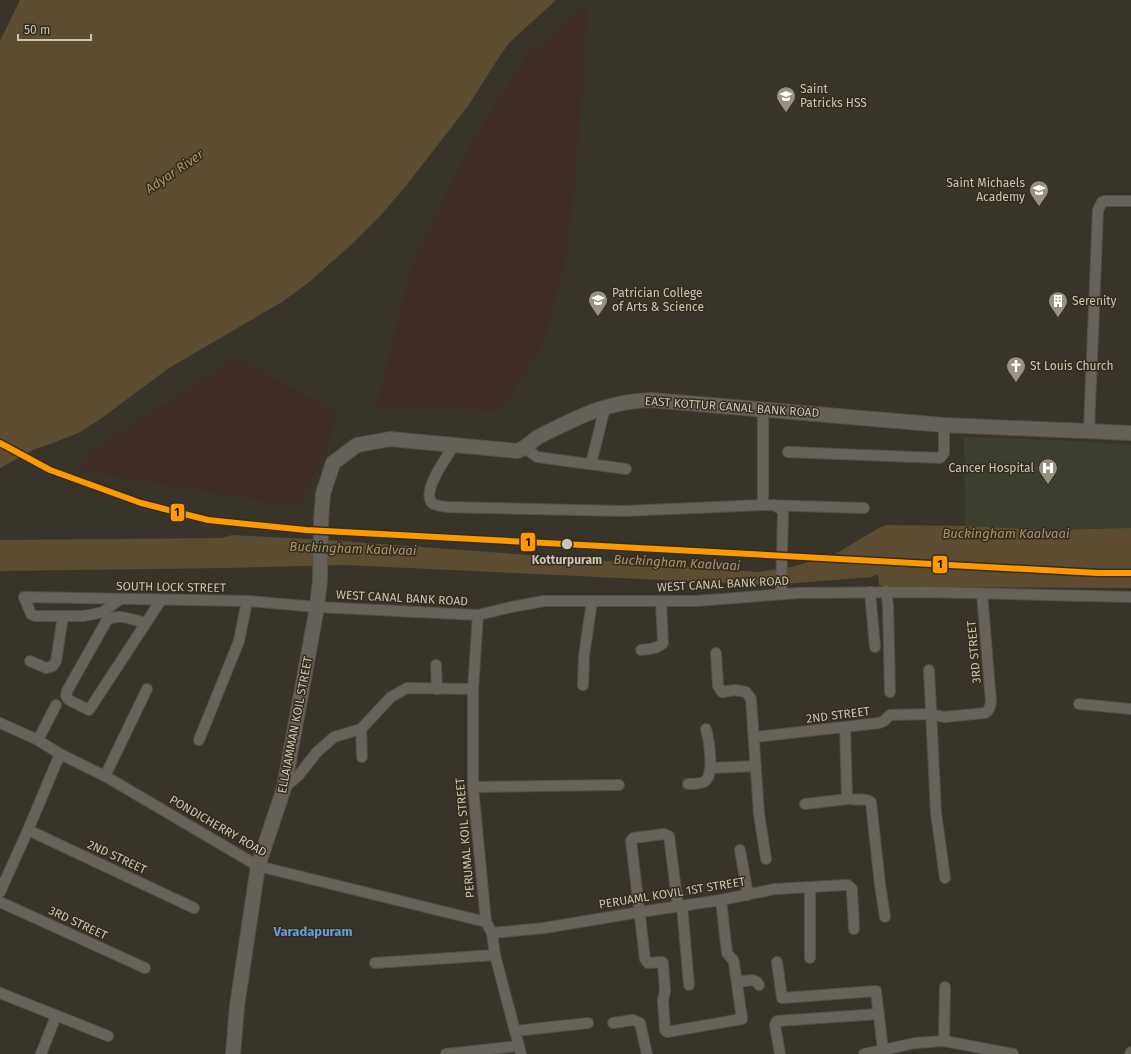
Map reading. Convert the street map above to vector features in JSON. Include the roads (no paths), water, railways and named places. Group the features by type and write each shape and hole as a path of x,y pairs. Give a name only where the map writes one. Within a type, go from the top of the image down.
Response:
{"street":[{"path":"1089,430 1098,210 1102,202 1105,201 1131,201"},
{"name":"EAST KOTTUR CANAL BANK ROAD","path":"525,448 534,439 566,423 605,407 636,400 651,400 944,425 1131,432"},
{"path":"591,464 605,407"},
{"path":"763,410 763,505"},
{"path":"788,452 940,458 945,450 944,425"},
{"name":"ELLAIAMMAN KOIL STREET","path":"233,1054 237,1006 258,866 284,788 318,607 323,494 333,462 357,445 390,439 455,444"},
{"path":"626,469 537,457 525,448 522,450 513,451 455,444 435,476 429,496 431,502 436,505 447,507 624,511 763,505 864,508"},
{"path":"774,506 782,510 784,518 781,590"},
{"name":"WEST CANAL BANK ROAD","path":"318,607 478,615 544,601 696,601 781,590 1131,597"},
{"path":"886,591 888,605 890,692"},
{"path":"870,592 875,647"},
{"name":"3RD STREET","path":"982,593 991,702 990,709"},
{"name":"SOUTH LOCK STREET","path":"63,616 36,616 31,614 24,597 119,600 247,601 318,607"},
{"path":"30,661 46,668 53,666 56,661 63,616 84,616 103,612 119,600"},
{"path":"146,623 119,616 112,617 107,620 68,691 66,696 69,700 89,710 146,623 161,600"},
{"path":"199,740 239,641 247,601"},
{"path":"583,685 584,656 592,601"},
{"path":"641,650 656,647 663,643 660,601"},
{"name":"PERUMAL KOIL STREET","path":"478,615 473,689 472,787 486,922 492,933 495,955 520,1050"},
{"path":"716,653 719,690 722,692 735,690 746,692 750,699 755,740 759,814 766,860"},
{"path":"436,666 436,688"},
{"path":"929,670 936,813 945,878"},
{"path":"284,788 299,775 317,752 334,737 361,729 391,697 408,688 473,689"},
{"path":"105,776 147,689"},
{"path":"1079,704 1131,709"},
{"path":"39,738 56,705"},
{"name":"2ND STREET","path":"755,740 879,723 884,721 890,715 931,714 944,717 985,714 990,709"},
{"name":"PONDICHERRY ROAD","path":"0,723 25,734 39,738 60,754 105,776 258,866 486,922"},
{"path":"845,728 846,794 848,799"},
{"path":"361,729 362,757"},
{"path":"688,784 704,782 709,777 711,768 706,729"},
{"path":"0,892 60,754"},
{"path":"711,768 756,766"},
{"path":"472,787 619,785"},
{"path":"805,804 848,799 866,799 871,802 885,917"},
{"name":"2ND STREET","path":"28,830 194,908"},
{"path":"689,985 680,906 669,836 664,834 633,838 631,841 646,961 648,963 663,963 665,991 663,1000 666,1032 742,1020 733,960 727,953 721,900"},
{"path":"740,850 748,895"},
{"name":"PERUAML KOVIL 1ST STREET","path":"492,933 544,928 721,900 775,889 845,885 850,887 853,893 854,928"},
{"path":"810,887 810,958"},
{"name":"3RD STREET","path":"0,902 144,968"},
{"path":"375,963 495,955"},
{"path":"777,962 782,998 874,990 877,992 883,1050"},
{"path":"737,982 755,980 759,985"},
{"path":"944,1041 945,987"},
{"path":"0,992 108,1036"},
{"path":"780,1054 775,1025 777,1021 879,1014"},
{"path":"41,1054 56,1016"},
{"path":"613,1023 634,1020 640,1022 647,1054"},
{"path":"515,1031 588,1023"},
{"path":"864,1054 915,1043 944,1041 1013,1054"},
{"path":"446,1054 520,1050"}],"water":[{"name":"Adyar River","path":"20,0 556,0 510,42 468,106 405,187 380,216 351,245 308,283 282,302 169,368 99,420 78,433 35,449 0,468 0,41"},
{"name":"Buckingham Kaalvaai","path":"887,525 965,526 1046,530 1131,528 1131,588 888,587 879,585 878,574 871,577 772,585 344,565 0,571 0,540 222,538 232,535 327,540 757,572 792,567 835,554 879,528"}],"place":[{"name":"Saint Patricks HSS","path":"786,113"},
{"name":"Saint Michaels Academy","path":"1039,207"},
{"name":"Patrician College of Arts & Science","path":"598,317"},
{"name":"Serenity","path":"1058,318"},
{"name":"St Louis Church","path":"1016,383"},
{"name":"Cancer Hospital","path":"1048,485"},
{"name":"Kotturpuram","path":"567,544"}],"district":[{"name":"Varadapuram","path":"313,931"}]}
